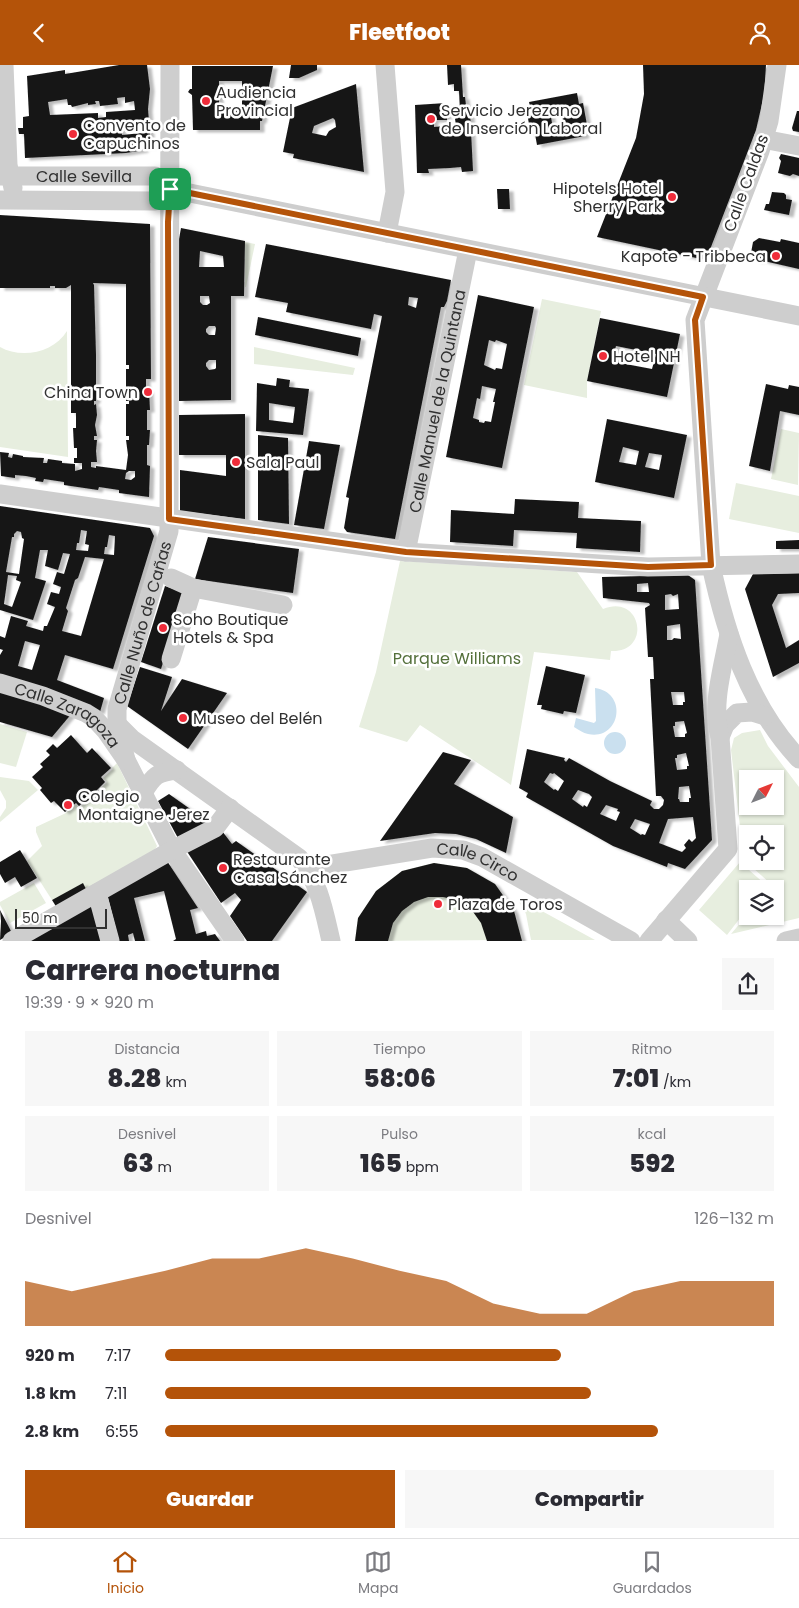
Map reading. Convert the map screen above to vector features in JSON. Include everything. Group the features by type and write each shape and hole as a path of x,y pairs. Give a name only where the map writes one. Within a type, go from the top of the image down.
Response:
{"street":[{"path":"4,65 8,165 5,176 8,199"},
{"name":"Calle Nuño de Cañas","path":"116,724 117,709 169,531 174,462 168,222 170,189 170,65"},
{"path":"385,65 395,191 387,233"},
{"name":"Calle Caldas","path":"776,65 774,91 764,139 695,320 711,565 718,599 729,634 751,690 764,715 799,759"},
{"path":"764,139 799,146"},
{"name":"Calle Sevilla","path":"5,176 155,177 170,189 155,201 8,199"},
{"path":"170,189 799,316"},
{"name":"Calle Manuel de la Quintana","path":"406,552 468,250"},
{"path":"0,494 406,552 648,567 799,564"},
{"path":"171,578 193,588 283,605"},
{"path":"171,659 193,588"},
{"path":"649,941 728,849 720,737 716,709 729,634"},
{"name":"Calle Zaragoza","path":"0,683 42,696 86,713 94,718 106,731 126,760 172,850 235,941"},
{"path":"720,737 725,725 746,702 751,690"},
{"path":"737,713 752,712 764,715"},
{"path":"116,724 132,739 292,852 308,868 317,887 331,941"},
{"name":"Calle Zaragoza","path":"116,724 126,760"},
{"path":"143,793 148,783 158,774 164,771 177,770"},
{"path":"12,941 172,850 215,828 230,808"},
{"name":"Calle Circo","path":"308,868 432,848 463,850 482,857 631,941"},
{"path":"97,893 110,941"},
{"path":"666,920 688,941"},
{"path":"786,941 799,938"}],"green space":[{"path":"245,242 255,244 246,287 245,287"},
{"path":"542,299 601,311 587,381 587,398 524,385"},
{"path":"67,331 68,457 0,447 0,347 18,353 36,352 54,344"},
{"path":"254,347 355,368 353,375 254,364"},
{"path":"781,429 799,433 798,485 771,479"},
{"path":"736,483 799,496 799,533 729,519"},
{"name":"Parque Williams","path":"400,561 577,572 603,609 616,606 626,609 633,616 637,625 637,634 633,643 624,649 611,651 610,660 534,652 511,785 420,725 407,742 359,727 376,672"},
{"path":"0,724 27,732 16,767 0,763"},
{"path":"760,730 768,746 799,787 799,918 784,922 784,880 766,880 755,870 784,870 784,825 740,825 731,750 734,738 742,733"},
{"path":"117,763 157,846 151,856 87,891 52,900 27,861 42,846 36,832 36,827 66,813 76,804 79,808 88,800 91,802 101,793 99,790 107,782 103,778"},
{"path":"0,777 29,781 38,790 0,822 0,817 6,808 6,801 0,790"},
{"name":"Plaza de Toros","path":"434,863 467,868 495,884 514,911 522,940 355,941 358,918 376,891 402,871"},
{"path":"739,863 739,870 749,870 760,880 739,880 739,919 727,935 699,910"},
{"path":"34,883 46,903 10,923 0,902"},
{"path":"518,900 529,904 595,940 531,940 526,914"},
{"path":"739,924 769,925 731,934"}],"water":[{"path":"595,688 606,692 613,698 616,715 613,724 607,730 599,734 588,734 574,727 576,718 594,723 596,721"},
{"path":"615,732 623,735 626,743 623,751 615,754 607,751 604,743 607,735"}],"building":[{"path":"119,65 147,65 150,89 148,109 151,147 144,147 144,150 126,153 25,158 24,134 19,134 18,128 23,128 23,117 29,116 27,76 65,70 65,74","holes":["125,97 125,103 134,101 135,110 106,112 106,117 98,118 98,113 50,115 48,102 67,99 68,105 72,107 88,103 88,105 96,104 95,101 99,101 100,106 118,104 117,98","142,123 142,133 122,135 121,125"]},
{"path":"291,65 317,65 317,70 299,78 289,78"},
{"name":"Servicio Jerezano de Inserción Laboral","path":"447,65 461,65 463,97 465,97 466,105 464,112 470,111 473,171 462,172 461,167 428,169 429,173 417,173 415,105 446,103 447,120 434,120 434,127 456,125 455,119 460,112 459,91 454,91 454,84 448,85"},
{"name":"Hipotels Hotel Sherry Park","path":"643,65 766,65 764,95 756,130 706,260 597,237 636,138 644,94"},
{"name":"Audiencia Provincial","path":"192,66 273,66 262,121 260,121 260,130 193,130 192,95 188,92 192,89","holes":["219,81 242,81 242,106 219,106"]},
{"path":"356,84 364,172 293,158 294,154 283,152 292,108","holes":["333,118 336,127 329,131 326,136 312,133 314,126"]},
{"path":"577,93 579,104 583,103 587,125 583,126 585,136 537,145 535,134 531,135 527,113 531,112 529,102","holes":["561,108 564,127 553,129 550,111"]},
{"path":"797,111 799,111 799,132 793,131 792,128"},
{"path":"781,154 799,158 799,176 778,173"},
{"path":"497,189 509,189 510,209 498,209"},
{"path":"772,192 784,193 786,199 792,200 789,215 764,210 766,204 769,204"},
{"path":"0,215 150,224 151,379 146,379 146,390 149,390 150,410 147,410 147,430 150,430 149,445 147,445 147,465 150,466 149,497 119,493 119,490 99,487 98,490 64,485 64,482 44,479 43,482 35,481 36,478 26,476 15,475 15,478 1,476 0,452 9,453 8,457 12,458 13,454 23,457 44,458 43,463 47,463 48,459 75,464 75,471 82,469 82,463 74,463 74,458 77,458 77,448 74,448 73,428 76,428 76,413 71,413 71,285 66,288 50,286 50,288 0,288","holes":["93,283 126,284 126,365 129,365 129,369 126,369 126,401 129,401 129,404 126,404 126,436 129,436 129,440 126,440 128,455 126,470 91,467 91,462 97,462 97,440 94,440 94,436 97,436 95,425 97,415 96,404 94,405 94,401 96,401 96,355","135,471 135,477 131,480 125,479 126,473"]},
{"path":"181,228 245,241 244,296 231,296 231,400 179,401 179,239","holes":["200,251 223,256 224,267 199,267","200,296 209,296 210,303 203,305 200,302","209,326 215,326 215,335 209,335 206,329","209,360 216,360 216,368 209,370 206,363"]},
{"name":"Kapote - Tribbeca","path":"759,238 780,242 781,239 799,243 799,269 762,259 760,261 755,260 751,253 753,242"},
{"path":"266,244 451,280 447,301 444,307 441,307 395,539 347,532 344,528 349,498 346,497 382,316 374,314 371,329 286,312 288,303 255,297","holes":["409,297 418,298 416,308 408,305"]},
{"path":"478,295 534,307 502,468 446,457","holes":["489,340 495,342 496,340 507,344 502,369 496,368 495,370 484,365","482,386 496,389 491,422 479,422 479,420 473,418 477,398 480,399"]},
{"path":"258,317 361,338 358,356 255,335"},
{"name":"Hotel NH","path":"600,318 680,334 667,397 587,381","holes":["616,346 656,354 652,369 615,362 616,358 613,357"]},
{"path":"277,378 290,380 289,387 309,389 303,435 256,431 257,383 276,386","holes":["269,403 295,407 293,423 269,420"]},
{"path":"766,384 788,389 789,385 799,387 799,415 780,411 770,471 749,466"},
{"name":"Sala Paul","path":"245,414 245,519 180,511 180,470 226,476 226,455 179,455 179,415"},
{"path":"607,419 687,435 674,498 595,482","holes":["623,447 639,451 636,465 619,462","649,453 662,455 659,470 645,467"]},
{"path":"258,435 288,438 289,524 258,520"},
{"path":"309,441 340,445 324,529 294,525"},
{"path":"515,499 579,502 578,518 641,521 640,552 576,548 577,533 514,530 513,546 450,542 451,510 514,514"},
{"path":"0,506 150,528 154,536 113,669 65,655 57,680 104,698 100,712 0,676 0,655 3,650 0,649 0,636 5,638 11,616 28,621 26,626 43,631 55,607 47,604 51,592 59,594 61,587 53,584 57,572 64,574 70,554 63,553 58,570 45,566 48,550 40,550 35,578 46,581 33,620 0,610","holes":["81,530 87,531 85,544 89,545 88,551 76,550 77,543 79,543","17,531 21,532 24,539 19,574 6,572 12,537 14,537","109,535 115,536 114,555 104,554 105,547 107,547","85,557 104,559 81,636 62,631 68,611 66,608 75,580 78,578","8,575 17,576 16,580 21,582 12,607 4,604","25,641 40,645 32,670 18,666"]},
{"path":"208,537 299,549 293,593 195,579"},
{"path":"799,540 799,549 776,549 776,541"},
{"path":"799,573 799,593 778,594 772,605 786,648 799,640 799,663 773,677 745,589 753,574"},
{"path":"688,575 695,580 712,840 685,869 668,863 667,867 613,846 526,797 528,793 519,788 527,749 565,758 566,762 569,758 610,781 652,801 650,805 654,809 659,809 663,805 664,800 661,796 656,796 650,679 654,679 653,657 648,657 645,608 650,605 649,603 603,598 602,577","holes":["648,583 649,592 637,592 637,584","671,594 673,596 678,594 679,609 665,610 665,595","680,624 681,639 667,640 667,626","671,692 684,692 685,702 683,702 683,705 673,705","684,721 687,733 685,737 675,737 673,726 675,726 675,722","686,753 689,766 687,766 687,769 677,770 675,758 677,758 677,755","550,773 554,773 564,781 558,791 544,782","689,786 691,798 689,798 689,802 680,802 679,787","578,790 592,797 587,807 584,805 583,807 572,799","606,805 618,809 617,811 620,812 616,821 600,814","693,817 696,838 692,842 689,839 684,845 686,848 682,852 659,843 668,819","635,819 650,824 645,835 630,828"]},
{"name":"Soho Boutique Hotels & Spa","path":"165,586 185,593 161,669 141,662"},
{"path":"546,666 585,675 576,713 564,711 563,714 541,709 542,705 537,705"},
{"name":"Museo del Belén","path":"140,667 172,677 161,711 182,679 227,693 188,749 127,706"},
{"path":"0,689 73,712 52,737 0,722"},
{"path":"71,735 87,753 92,748 111,768 101,777 105,782 96,791 98,793 90,802 87,799 79,806 76,803 65,812 54,801 51,803 40,790 42,788 32,777 43,767 40,764 50,755 46,751 53,744 57,748"},
{"path":"443,752 471,760 454,784 513,817 506,853 476,839 456,834 435,833 380,841"},
{"path":"169,794 210,823 179,840 158,801"},
{"path":"222,831 232,844 236,841 307,892 272,941 247,941 230,916 241,900 235,893 221,903 186,850"},
{"path":"20,850 37,878 21,887 15,877 5,883 0,874 0,862"},
{"path":"167,861 198,908 190,910 196,934 206,931 207,936 215,934 220,941 173,941 176,939 164,891 134,898 145,941 135,941 133,933 128,935 129,941 119,941 107,894"},
{"name":"Plaza de Toros","path":"434,863 467,868 495,884 514,911 522,941 487,941 481,923 471,909 457,900 443,897 428,897 414,902 402,911 393,923 388,941 355,941 358,918 376,891 402,871"},
{"path":"83,883 87,891 57,908 52,900"},
{"path":"91,903 101,941 24,941"},
{"path":"0,910 12,933 0,940 1,921"}],"place":[{"name":"Audiencia Provincial","path":"206,101"},
{"name":"Servicio Jerezano de Inserción Laboral","path":"431,119"},
{"name":"Convento de Capuchinos","path":"73,134"},
{"name":"Hipotels Hotel Sherry Park","path":"672,197"},
{"name":"Kapote - Tribbeca","path":"776,256"},
{"name":"Hotel NH","path":"603,356"},
{"name":"China Town","path":"148,392"},
{"name":"Sala Paul","path":"236,462"},
{"name":"Soho Boutique Hotels & Spa","path":"163,628"},
{"name":"Museo del Belén","path":"183,718"},
{"name":"Colegio Montaigne Jerez","path":"68,805"},
{"name":"Restaurante Casa Sánchez","path":"223,868"},
{"name":"Plaza de Toros","path":"438,904"}],"route":[{"path":"170,189 703,297 695,320 711,565 648,567 406,552 169,519 168,222 170,189"}]}
